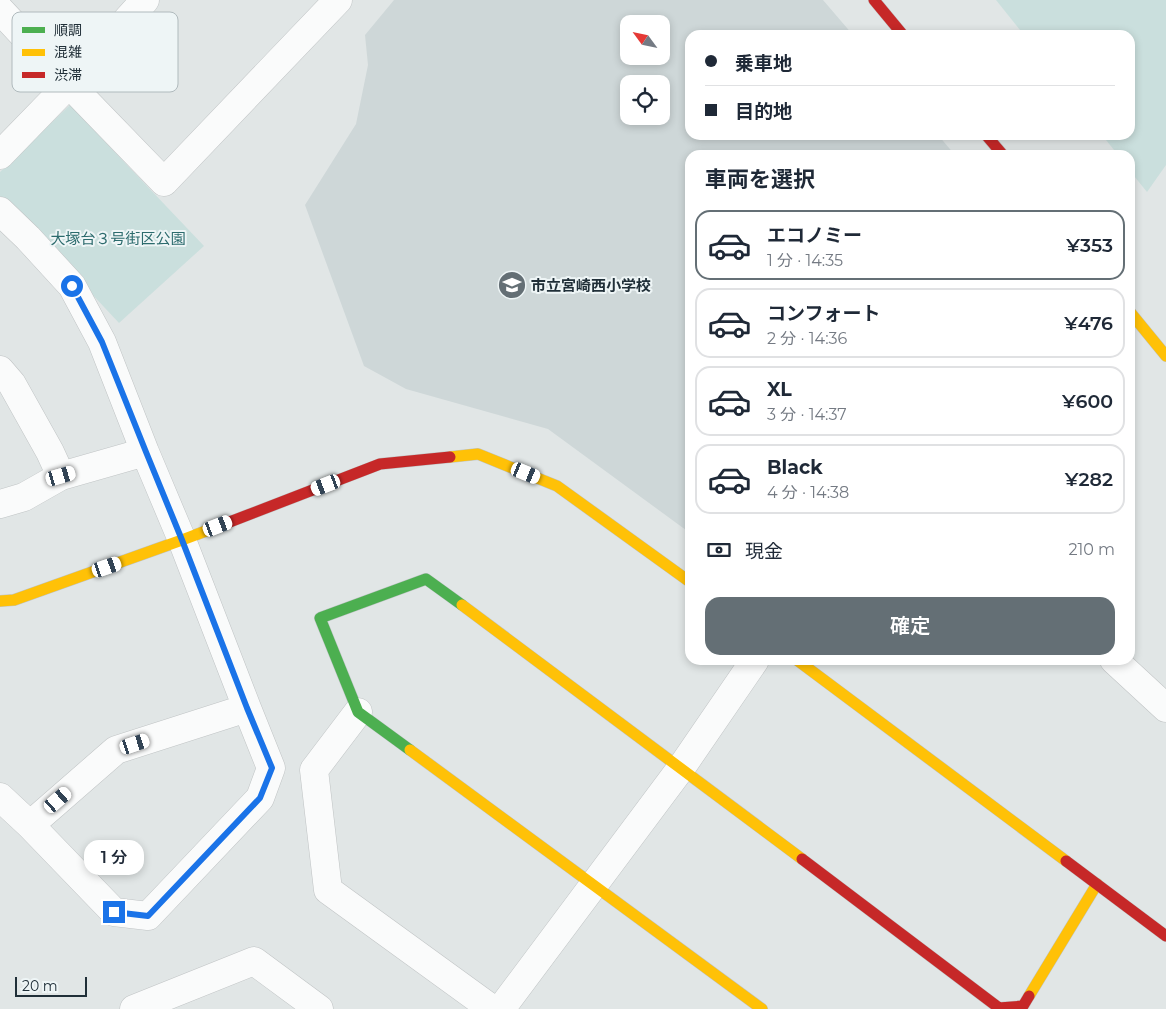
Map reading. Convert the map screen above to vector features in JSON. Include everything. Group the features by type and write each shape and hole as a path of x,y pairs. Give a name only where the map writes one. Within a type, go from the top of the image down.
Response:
{"street":[{"path":"135,12 146,0"},
{"path":"77,92 164,182 338,0"},
{"path":"874,0 900,30"},
{"path":"0,10 12,23"},
{"path":"0,155 61,92"},
{"path":"990,140 998,150"},
{"path":"0,211 28,238 72,286 102,342 272,768 260,798 148,916 114,912 0,797"},
{"path":"1135,318 1166,356"},
{"path":"0,370 12,384 50,452 61,476"},
{"path":"0,504 24,497 61,476 146,452"},
{"path":"0,601 14,600 182,540 380,464 478,454 558,486 685,578"},
{"path":"762,1009 358,712 320,618 426,579 959,976 999,1008 1023,1006 1097,884"},
{"path":"501,1009 681,768 752,665"},
{"path":"804,665 1166,936"},
{"path":"1119,665 1166,708"},
{"path":"30,826 116,750 247,708"},
{"path":"358,712 314,770 328,890 492,1009"},
{"path":"134,1009 254,961 318,1009"}],"shaded area":[{"name":"市立宮崎西小学校","path":"394,0 823,0 849,30 685,30 685,140 942,140 951,150 685,150 685,529 548,429 406,389 364,366 305,205 356,124 368,65 365,35"}],"green space":[{"path":"996,0 1166,0 1166,165 1147,192 1135,177 1135,150 1114,150 1106,140 1135,140 1135,30 1020,30"},
{"name":"大塚台３号街区公園","path":"70,105 204,246 119,323 0,196 0,172"}],"traffic: fast":[{"path":"410,750 358,712 320,618 426,579 462,605"}],"traffic: slow":[{"path":"1135,318 1166,356"},
{"path":"450,457 478,454 557,486 685,578"},
{"path":"0,601 14,600 227,523"},
{"path":"462,605 802,859"},
{"path":"804,665 1066,861"},
{"path":"410,750 762,1009"},
{"path":"1029,996 1097,884"}],"traffic: jam":[{"path":"874,0 899,30"},
{"path":"990,140 999,150"},
{"path":"227,523 380,464 450,457"},
{"path":"802,859 999,1008 1023,1006 1029,996"},
{"path":"1066,861 1166,936"}],"place":[{"name":"市立宮崎西小学校","path":"512,285"}],"route":[{"path":"72,286 102,342 272,768 260,798 148,916 114,912"}]}
